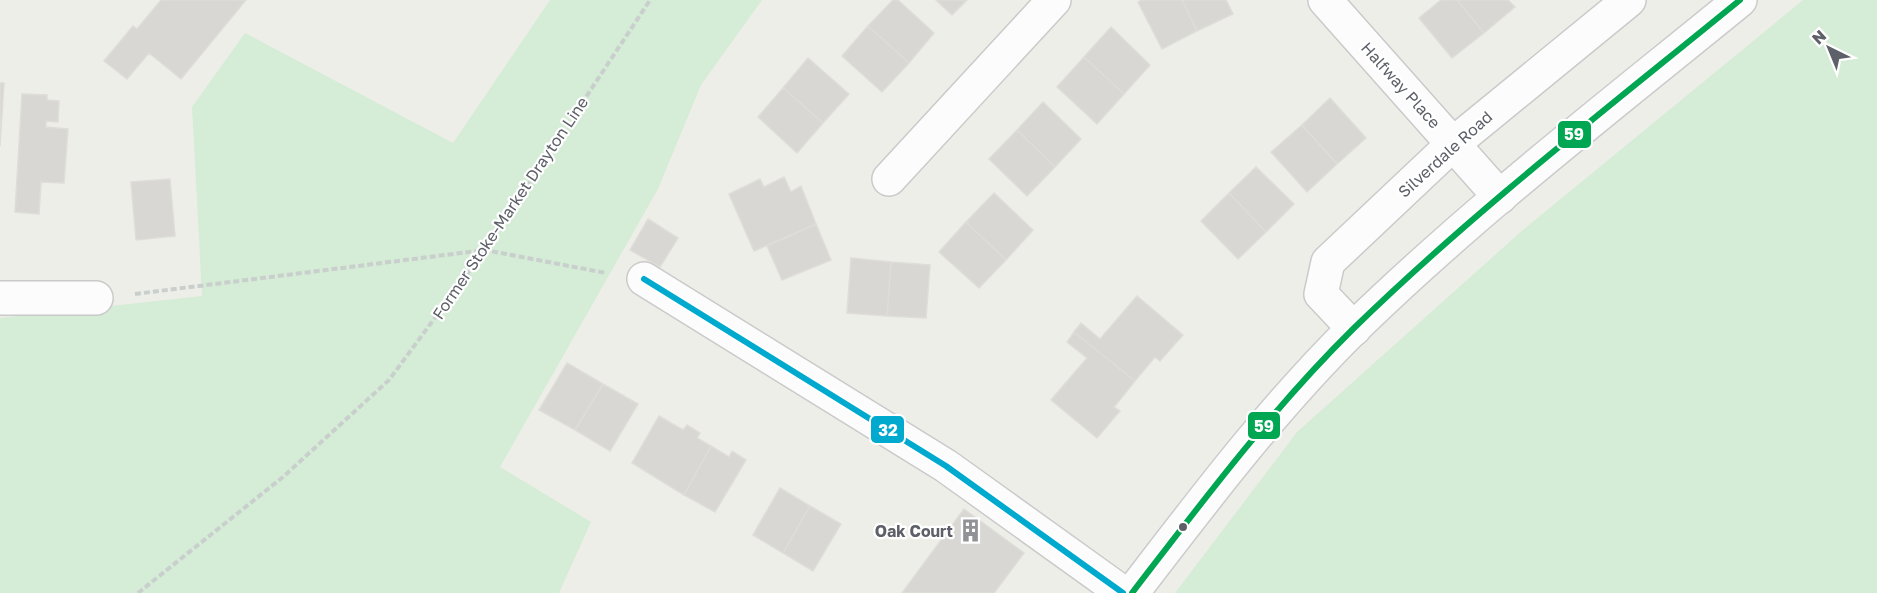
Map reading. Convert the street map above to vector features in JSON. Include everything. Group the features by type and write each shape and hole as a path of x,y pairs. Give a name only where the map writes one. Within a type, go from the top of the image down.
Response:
{"street":[{"path":"889,179 1054,0"},
{"name":"Halfway Place","path":"1325,0 1500,197"},
{"name":"Silverdale Road","path":"1354,329 1321,294 1328,262 1453,144 1629,0"},
{"path":"1132,593 1236,458 1290,395 1354,329 1500,197 1740,0"},
{"path":"644,279 946,466 1123,593"},
{"path":"0,298 96,298"}],"path":[{"name":"Former Stoke-Market Drayton Line","path":"138,593 283,477 389,380 485,250 650,0"},
{"path":"96,298 485,250 644,279"}],"green space":[{"path":"550,0 762,0 701,85 658,189 500,467 591,522 559,593 0,593 0,318 202,296 192,107 245,33 453,143"},
{"path":"1803,0 1877,0 1877,593 1175,593 1297,432 1524,229"}],"building":[{"path":"161,0 246,0 181,79 149,53 127,79 104,61 133,26 137,29"},
{"path":"893,0 898,0 934,33 909,63 868,26"},
{"path":"936,0 967,0 952,15"},
{"path":"1142,0 1182,0 1197,31 1162,49 1138,2"},
{"path":"1182,0 1226,0 1233,14 1197,31"},
{"path":"1441,0 1457,0 1484,33 1452,58 1419,18"},
{"path":"1457,0 1508,0 1515,7 1484,33"},
{"path":"868,26 909,63 882,92 842,56"},
{"path":"1111,27 1150,65 1124,94 1084,57"},
{"path":"1084,57 1124,94 1097,124 1057,87"},
{"path":"808,58 849,94 823,123 783,88"},
{"path":"0,83 4,83 0,146"},
{"path":"783,88 823,123 797,153 758,117"},
{"path":"22,94 47,95 47,100 59,101 58,122 46,121 46,127 68,129 64,183 41,182 39,214 15,212"},
{"path":"1330,98 1366,138 1337,164 1302,125"},
{"path":"1043,102 1081,139 1055,167 1017,130"},
{"path":"1302,125 1337,164 1307,192 1271,152"},
{"path":"1017,130 1055,167 1027,196 989,159"},
{"path":"1256,167 1294,204 1266,232 1229,193"},
{"path":"784,177 791,192 801,186 816,224 754,251 729,194 760,179 764,187"},
{"path":"170,179 175,236 136,240 131,182"},
{"path":"994,193 1033,230 1006,260 966,222"},
{"path":"1229,193 1266,232 1238,259 1201,221"},
{"path":"648,219 678,238 660,267 630,250"},
{"path":"966,222 1006,260 979,288 939,252"},
{"path":"816,224 831,260 782,280 767,246"},
{"path":"851,258 891,262 887,316 847,313"},
{"path":"891,262 930,265 926,318 887,316"},
{"path":"1137,296 1183,335 1160,361 1155,357 1135,381 1074,332 1081,323 1100,339"},
{"path":"1074,332 1135,381 1114,407 1120,411 1097,438 1051,400 1087,358 1067,342"},
{"path":"567,363 603,384 575,430 539,410"},
{"path":"603,384 638,404 610,451 575,430"},
{"path":"659,416 683,430 687,425 700,433 697,438 711,446 684,495 632,463"},
{"path":"711,446 729,457 732,451 746,460 715,512 684,495"},
{"path":"780,488 810,506 783,553 753,535"},
{"path":"810,506 841,524 813,571 783,553"},
{"name":"Oak Court","path":"964,509 1024,553 994,593 902,593"}],"transit line":[{"name":"59","path":"1132,593 1265,424 1353,329 1494,201 1740,0"},
{"name":"32","path":"644,279 946,466 1123,593"}],"place":[{"name":"Oak Court","path":"971,531"}]}
